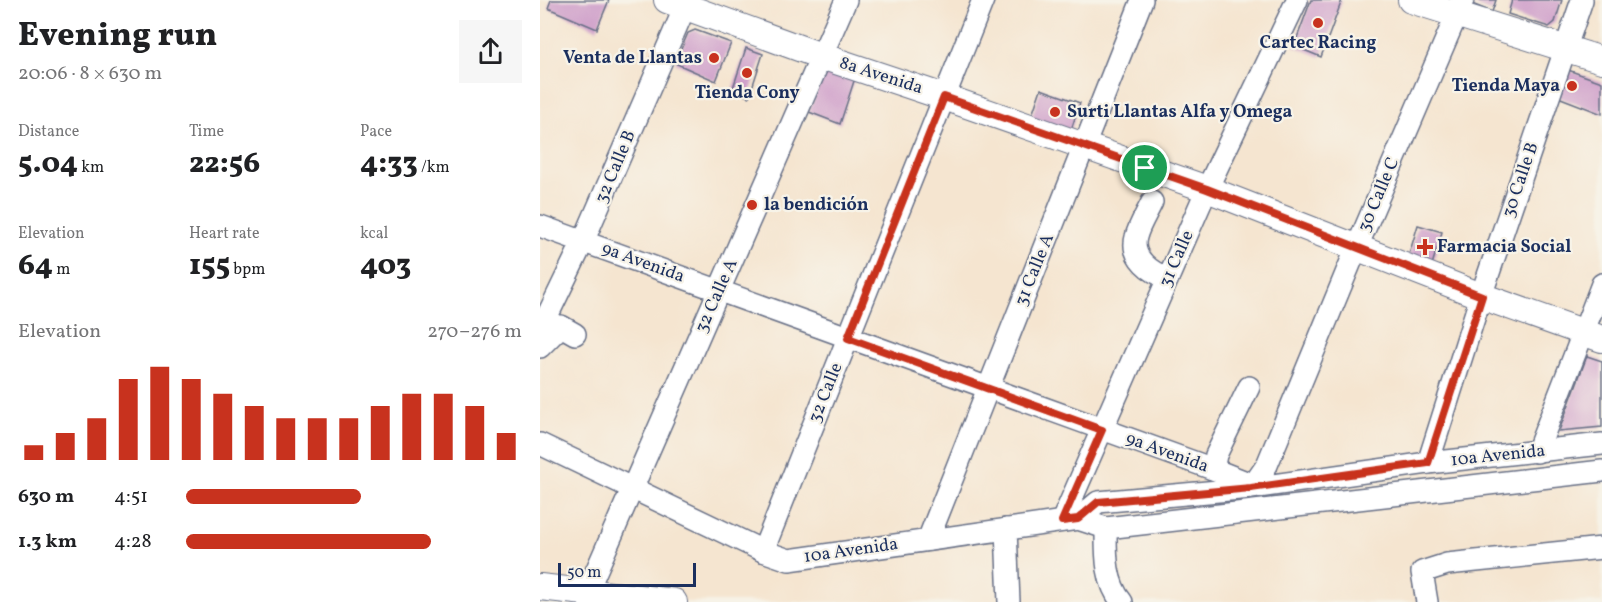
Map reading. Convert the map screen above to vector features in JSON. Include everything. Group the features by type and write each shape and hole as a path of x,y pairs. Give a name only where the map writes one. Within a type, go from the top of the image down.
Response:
{"main road":[{"path":"1411,0 1460,7 1602,60"},
{"name":"8a Avenida","path":"680,2 821,56 1207,189 1482,296 1592,336"},
{"path":"540,587 588,597 674,602"}],"street":[{"name":"32 Calle A","path":"588,597 632,490 846,0"},
{"name":"32 Calle","path":"763,551 983,0"},
{"name":"31 Calle A","path":"928,540 1142,0"},
{"name":"31 Calle","path":"1070,520 1102,430 1207,189 1297,0"},
{"name":"30 Calle B","path":"1428,463 1582,0"},
{"name":"32 Calle B","path":"540,332 583,242 680,2"},
{"name":"30 Calle C","path":"1251,488 1267,465 1460,7"},
{"path":"1152,202 1135,238 1135,248 1143,264 1154,273 1168,279"},
{"name":"9a Avenida","path":"540,226 1213,469 1246,482 1251,488"},
{"path":"1537,452 1592,336 1602,284"},
{"path":"540,347 561,326 575,334"},
{"path":"1213,469 1216,455 1249,387"},
{"name":"10a Avenida","path":"540,444 632,490 763,551 789,560 1070,520 1106,528 1602,471"},
{"name":"10a Avenida","path":"1070,520 1098,502 1251,488 1428,463 1602,444"},
{"path":"1106,528 1106,562 1114,593 1122,602"},
{"path":"1006,529 1009,602"},
{"path":"1427,602 1422,572 1447,564 1602,548"}],"building":[{"path":"551,0 609,0 597,29 548,8"},
{"name":"Cartec Racing","path":"1311,0 1342,0 1321,57 1294,46"},
{"path":"1471,0 1496,0 1492,12 1472,4"},
{"path":"1512,0 1562,0 1555,22 1549,27 1508,14"},
{"path":"695,30 731,43 716,81 675,63 688,33"},
{"name":"Tienda Cony","path":"746,48 763,54 749,97 732,91"},
{"path":"825,67 855,78 840,124 809,112"},
{"name":"Tienda Maya","path":"1568,70 1602,82 1602,114 1553,95"},
{"name":"Surti Llantas Alfa y Omega","path":"1041,89 1080,103 1071,130 1030,121"},
{"name":"Farmacia Social","path":"1418,225 1442,232 1431,268 1407,261"},
{"path":"1587,356 1602,361 1602,427 1559,431"}],"place":[{"name":"Cartec Racing","path":"1318,23"},
{"name":"Venta de Llantas","path":"714,58"},
{"name":"Tienda Cony","path":"747,73"},
{"name":"Tienda Maya","path":"1572,86"},
{"name":"Surti Llantas Alfa y Omega","path":"1055,112"},
{"name":"la bendición","path":"752,205"},
{"name":"Farmacia Social","path":"1425,247"}],"route":[{"path":"944,97 1145,168 1207,189 1482,296 1428,463 1251,488 1098,502 1078,519 1062,521 1102,430 848,338 944,97"}]}
